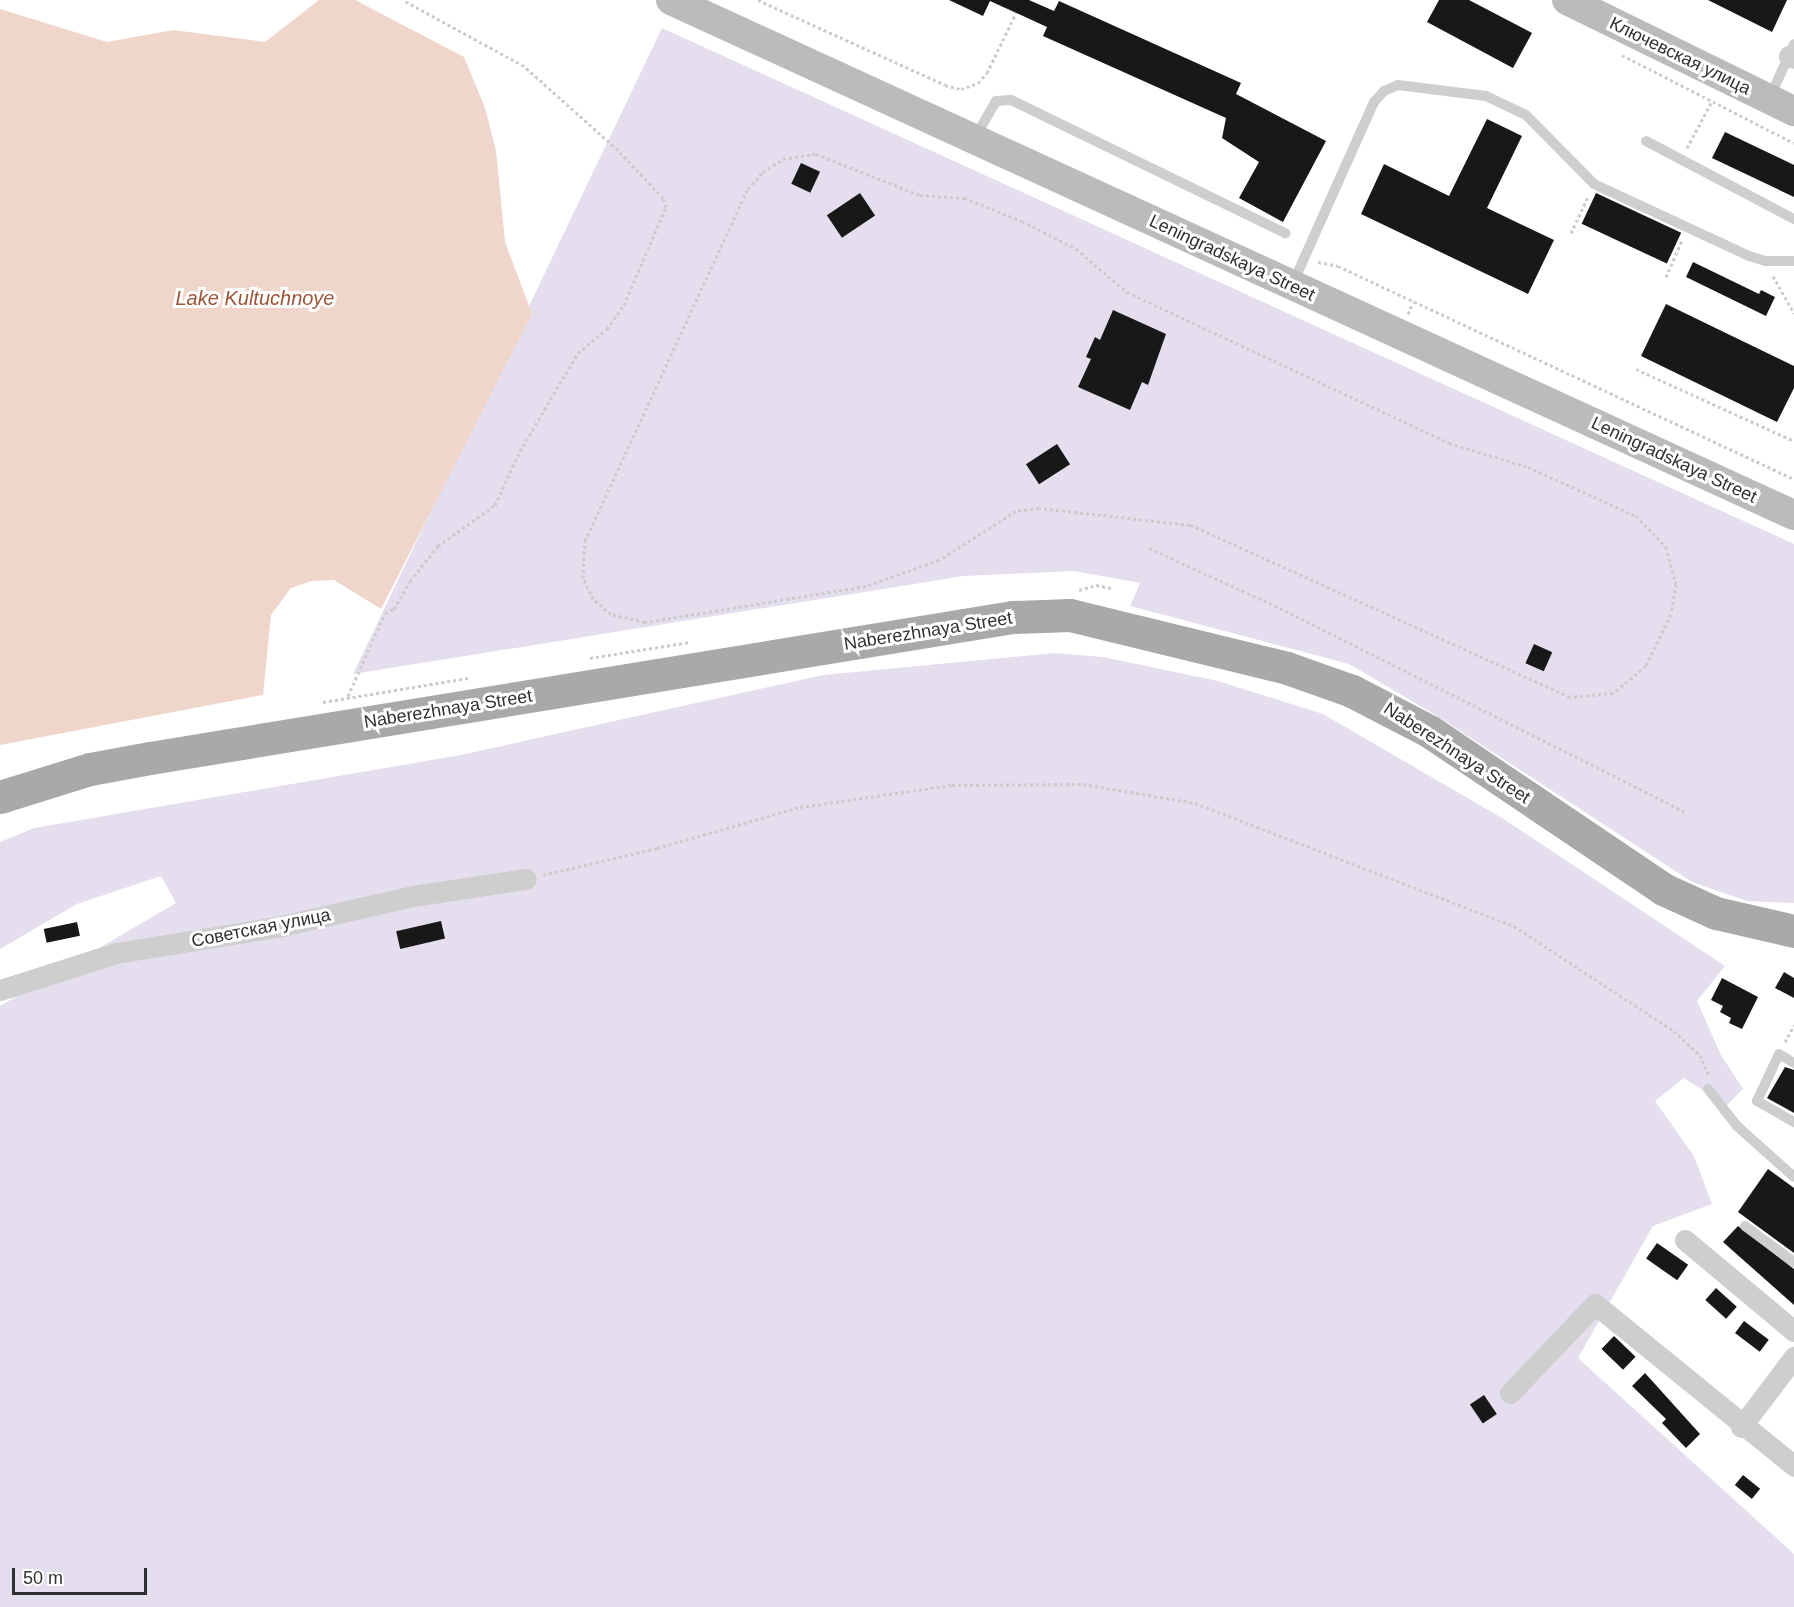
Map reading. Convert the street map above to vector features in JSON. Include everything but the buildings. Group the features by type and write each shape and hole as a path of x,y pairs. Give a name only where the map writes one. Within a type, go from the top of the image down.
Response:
{"main road":[{"name":"Leningradskaya Street","path":"671,0 1794,515"},
{"name":"Ключевская улица","path":"1567,0 1781,105"},
{"name":"Naberezhnaya Street","path":"0,797 90,769 150,758 1013,617 1070,615 1278,665 1352,691 1429,731 1663,889 1716,913 1792,933"}],"street":[{"name":"Советская улица","path":"0,990 116,953 282,926 413,896 526,879"},
{"path":"1685,1240 1794,1331"},
{"path":"1510,1393 1596,1304 1741,1427 1794,1466"},
{"path":"1741,1427 1794,1357"}],"lane":[{"path":"1781,105 1792,53"},
{"path":"1292,285 1374,102 1384,91 1398,85 1486,96 1526,115 1594,184 1765,261 1794,261"},
{"path":"974,139 996,100 1011,100 1285,233"},
{"path":"1646,141 1794,219"},
{"path":"1794,1063 1779,1054 1757,1101 1794,1122"},
{"path":"1711,1087 1737,1126 1794,1177"},
{"path":"1745,1226 1794,1262"}],"path":[{"path":"348,696 385,613 394,609 410,581 438,546 495,505 530,431 578,353 607,329 624,305 666,207 663,198 618,150 524,66 403,0"},
{"path":"758,0 945,86 961,89 978,83 987,73 1016,13"},
{"path":"1613,51 1794,143"},
{"path":"1690,143 1712,101"},
{"path":"816,154 835,158 920,195 960,197 984,205 1072,247 1127,292 1274,363 1470,452 1528,467 1631,513 1659,537 1675,576 1674,604 1655,651 1640,674 1613,693 1570,697 1190,525 1039,507 1016,511 939,560 866,586 645,622 611,615 593,599 583,578 584,545 751,185 783,159 816,154"},
{"path":"1571,233 1594,184"},
{"path":"1666,277 1688,227"},
{"path":"1765,261 1794,314"},
{"path":"1338,266 1794,479"},
{"path":"1636,369 1794,441"},
{"path":"1149,548 1280,608 1685,812"},
{"path":"526,879 657,848 800,807 952,784 1083,784 1139,793 1195,803 1514,926 1674,1031 1700,1055 1711,1087"},
{"path":"1779,1054 1794,1025"}],"shaded area":[{"path":"662,28 1794,544 1794,903 1747,901 1692,882 1434,714 1349,664 1130,606 1140,583 1074,571 964,576 353,674"},
{"path":"1055,653 1103,657 1218,681 1323,714 1502,818 1725,966 1697,1001 1721,1055 1743,1089 1726,1106 1684,1078 1655,1101 1694,1156 1712,1204 1653,1226 1578,1358 1794,1554 1794,1607 0,1607 0,1006 176,903 161,876 77,904 0,949 0,842 34,828 461,755 823,675"}],"water":[{"name":"Lake Kultuchnoye","path":"319,0 355,0 464,57 485,108 496,151 505,242 532,314 381,609 334,580 312,581 291,588 271,615 263,695 0,745 0,9 107,42 173,30 265,42"}]}
